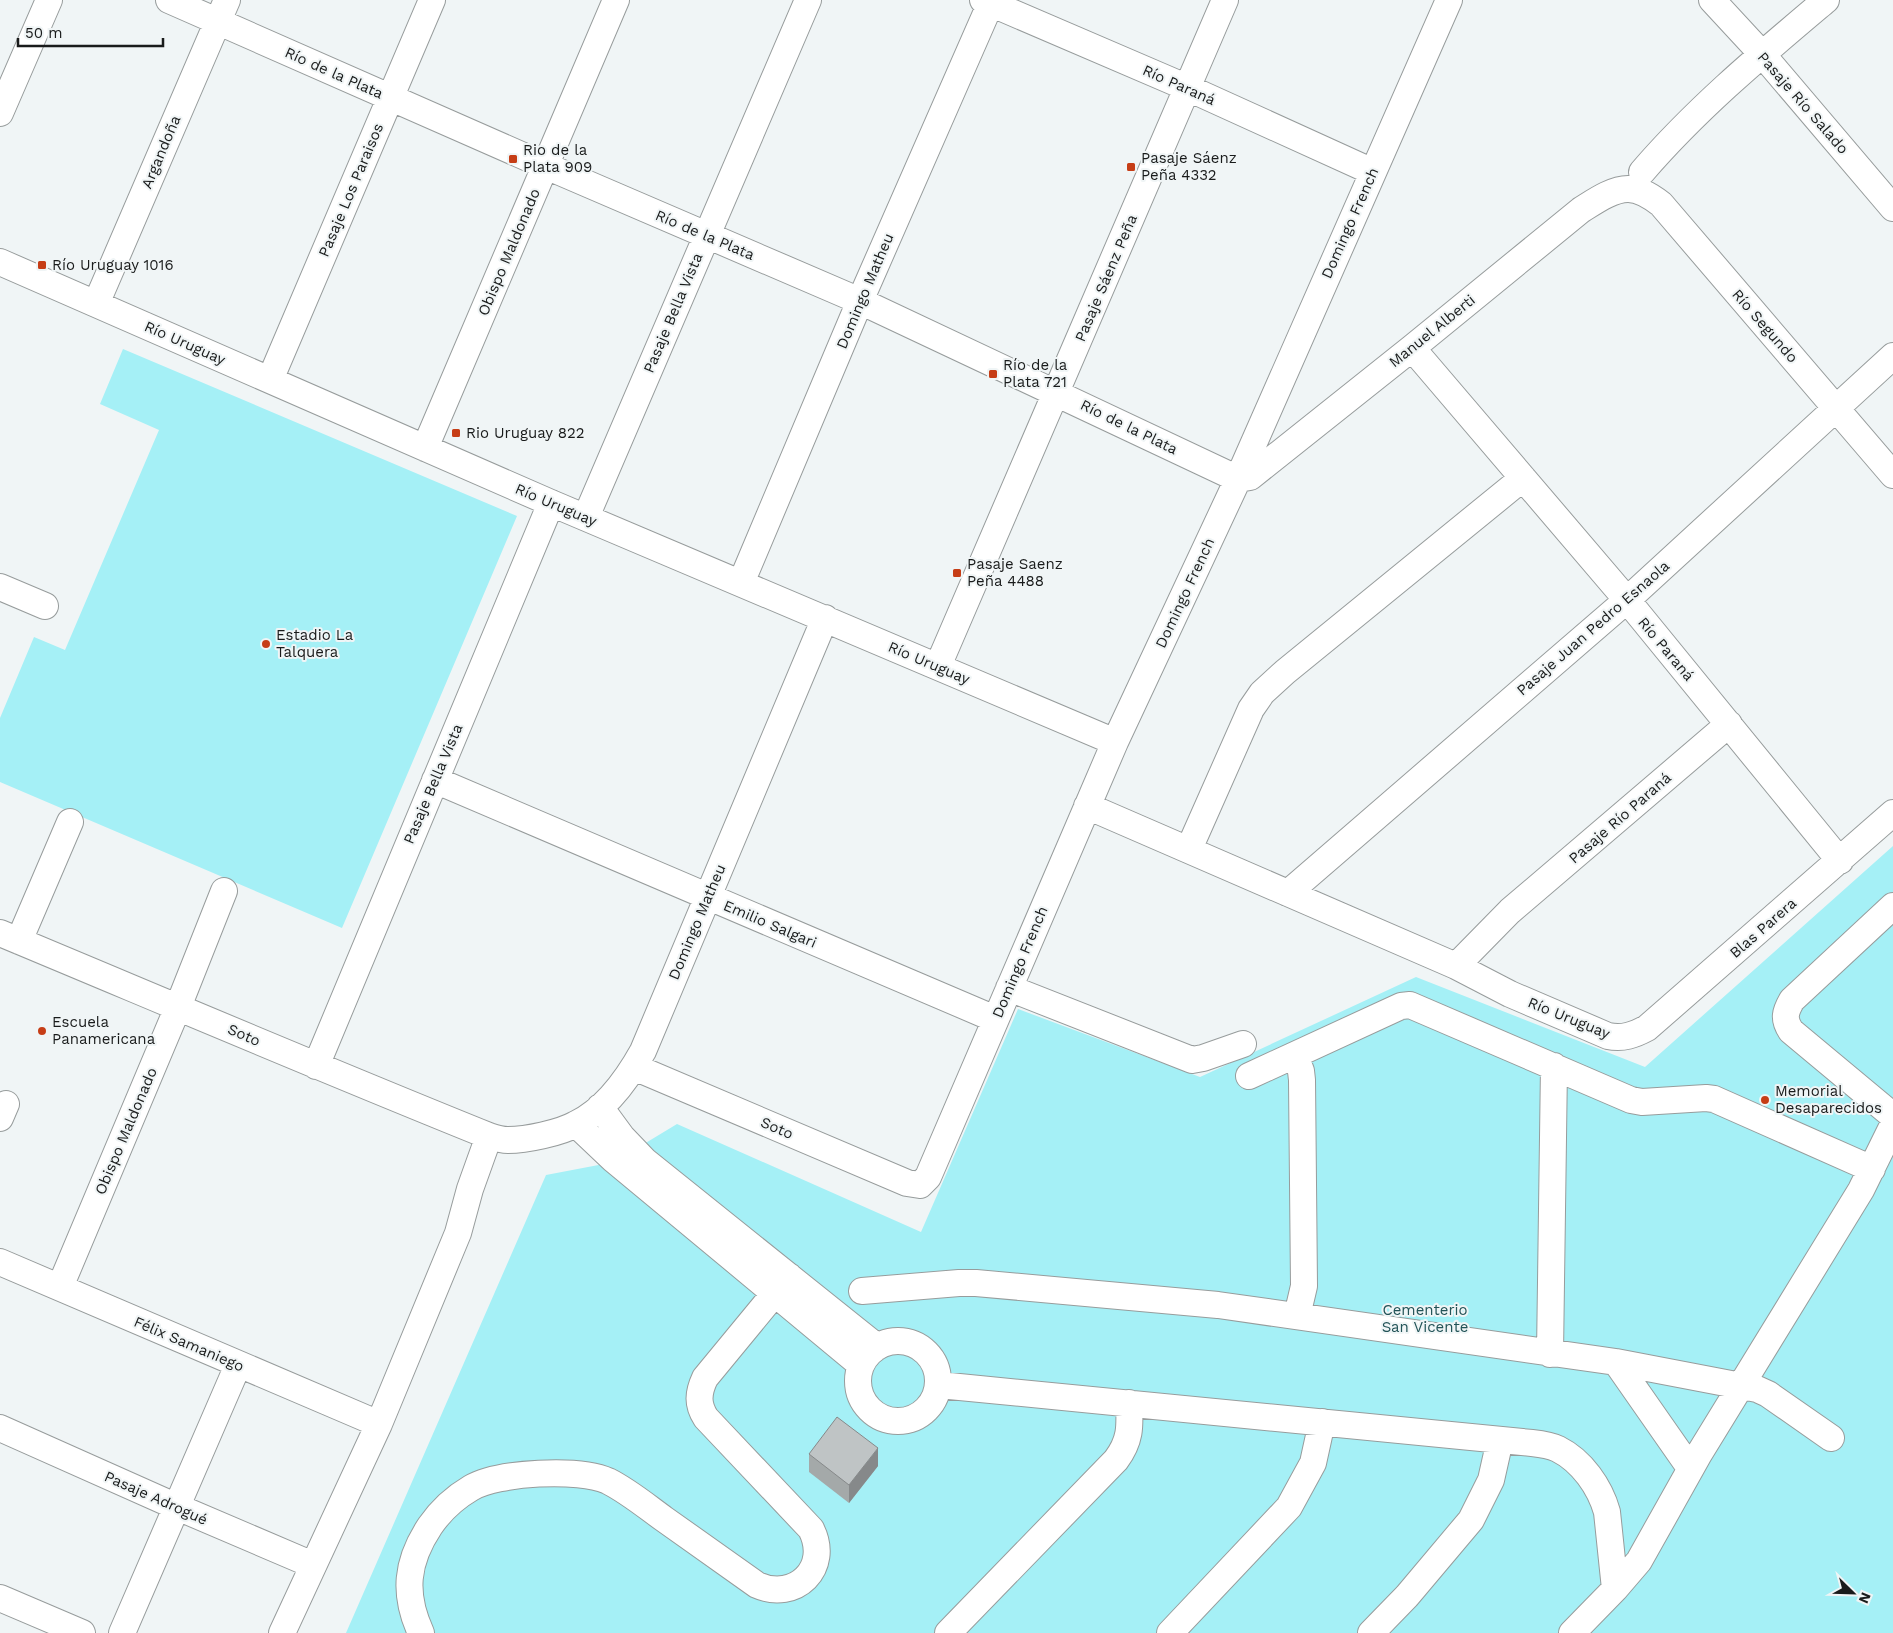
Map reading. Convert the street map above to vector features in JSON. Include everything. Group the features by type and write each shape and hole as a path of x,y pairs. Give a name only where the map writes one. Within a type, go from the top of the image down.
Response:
{"street":[{"path":"0,112 49,0"},
{"name":"Río de la Plata","path":"169,0 222,11 390,98 860,302 1056,392 1238,479"},
{"name":"Pasaje Los Paraisos","path":"270,380 432,0"},
{"name":"Obispo Maldonado","path":"425,448 616,0"},
{"name":"Pasaje Bella Vista","path":"586,517 808,0"},
{"name":"Pasaje Sáenz Peña","path":"938,666 1225,0"},
{"name":"Domingo French","path":"920,1185 928,1177 1115,742 1238,479 1448,0"},
{"name":"Pasaje Río Salado","path":"1712,0 1762,54 1893,208"},
{"path":"1636,180 1667,142 1762,54 1826,0"},
{"name":"Río Paraná","path":"988,1 1188,88 1373,172"},
{"name":"Domingo Matheu","path":"741,583 988,1"},
{"name":"Argandoña","path":"96,304 222,11"},
{"name":"Manuel Alberti","path":"1238,479 1250,477 1581,210 1636,180"},
{"name":"Río Segundo","path":"1636,180 1649,195 1661,204 1893,475"},
{"name":"Río Uruguay","path":"0,262 551,503 1115,742"},
{"name":"Río Paraná","path":"1412,348 1626,600 1840,861"},
{"name":"Pasaje Juan Pedro Esnaola","path":"1288,893 1626,600 1893,356"},
{"path":"1087,806 1189,849 1251,708 1262,693 1285,672 1523,478"},
{"name":"Pasaje Bella Vista","path":"316,1066 551,503"},
{"path":"0,587 45,606"},
{"name":"Domingo Matheu","path":"489,1136 508,1140 534,1137 576,1124 600,1107 634,1067 643,1051 825,618"},
{"name":"Pasaje Río Paraná","path":"1456,966 1510,911 1729,724"},
{"name":"Emilio Salgari","path":"435,780 995,1019"},
{"name":"Blas Parera","path":"1628,1036 1647,1028 1893,813"},
{"path":"10,937 70,822"},
{"name":"Río Uruguay","path":"1189,849 1456,966 1510,994 1608,1036 1628,1036"},
{"name":"Obispo Maldonado","path":"60,1287 178,1006 224,891"},
{"path":"1893,906 1792,1000 1786,1010 1784,1021 1791,1031 1893,1116"},
{"name":"Soto","path":"10,937 178,1006 316,1066 489,1136"},
{"path":"1009,988 1192,1060 1244,1044"},
{"path":"1249,1076 1401,1006 1410,1006 1632,1100 1642,1102 1714,1099 1872,1169"},
{"path":"1295,1055 1302,1080 1304,1246 1304,1286 1296,1316"},
{"path":"1550,1354 1554,1066"},
{"name":"Soto","path":"634,1067 907,1183 920,1185"},
{"path":"600,1107 622,1136 645,1161 781,1285"},
{"path":"576,1124 614,1160 781,1285 869,1356"},
{"path":"1572,1633 1615,1589 1639,1561 1690,1468 1861,1190 1893,1125"},
{"path":"282,1633 379,1424 458,1233 470,1189 489,1136"},
{"name":"Félix Samaniego","path":"0,1262 379,1424"},
{"path":"862,1291 976,1283 1218,1305 1616,1362 1757,1388 1831,1438"},
{"path":"422,1633 414,1615 411,1601 409,1587 410,1572 414,1556 435,1519 447,1505 482,1482 530,1474 572,1474 607,1481 631,1495 768,1590 786,1590 808,1577 813,1569 817,1552 815,1538 811,1530 706,1418 699,1400 701,1386 705,1378 781,1285"},
{"path":"902,1341 914,1344 925,1350 933,1360 938,1372 939,1385 935,1398 922,1414 902,1422 888,1421 875,1415 865,1405 859,1392 858,1378 869,1356 889,1342 902,1341"},
{"path":"1616,1362 1690,1468"},
{"path":"122,1633 175,1506 238,1365"},
{"path":"939,1385 1541,1444 1558,1449 1577,1464 1599,1490 1607,1512 1615,1589"},
{"path":"948,1633 1116,1460 1123,1451 1130,1432 1129,1403"},
{"path":"1170,1633 1289,1507 1313,1463 1322,1422"},
{"name":"Pasaje Adrogué","path":"0,1428 313,1565"},
{"path":"1371,1633 1407,1596 1471,1520 1491,1480 1500,1440"},
{"path":"0,1598 82,1633"}],"green space":[{"name":"Estadio La Talquera","path":"123,349 517,516 342,928 0,782 0,718 34,637 65,650 159,430 100,404"},
{"name":"Cementerio San Vicente","path":"1893,846 1893,1633 346,1633 546,1175 609,1163 677,1124 921,1232 1018,1009 1200,1077 1416,977 1645,1067"}],"building":[{"path":"837,1417 878,1448 849,1485 809,1454"}],"place":[{"name":"Rio de la Plata 909","path":"513,159"},
{"name":"Pasaje Sáenz Peña 4332","path":"1131,167"},
{"name":"Río Uruguay 1016","path":"42,265"},
{"name":"Río de la Plata 721","path":"993,374"},
{"name":"Rio Uruguay 822","path":"456,433"},
{"name":"Pasaje Saenz Peña 4488","path":"957,573"},
{"name":"Estadio La Talquera","path":"266,644"},
{"name":"Escuela Panamericana","path":"42,1031"},
{"name":"Memorial Desaparecidos","path":"1765,1100"}]}
